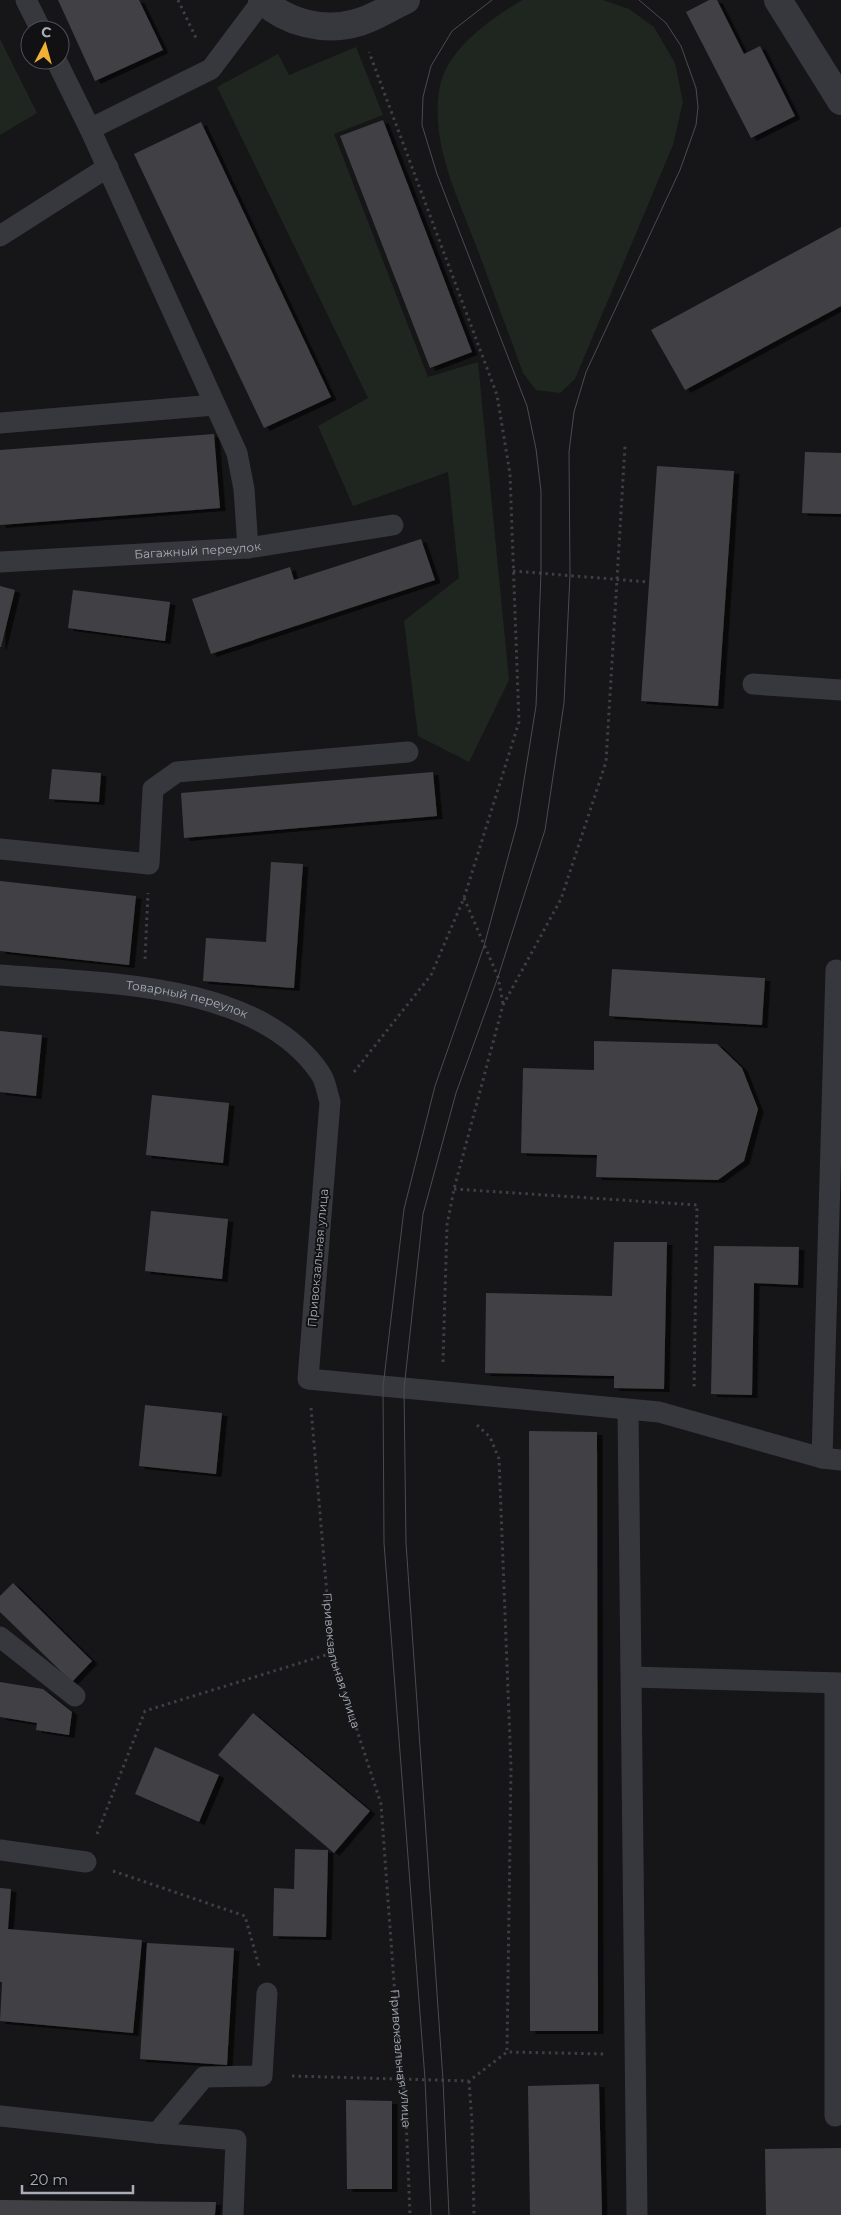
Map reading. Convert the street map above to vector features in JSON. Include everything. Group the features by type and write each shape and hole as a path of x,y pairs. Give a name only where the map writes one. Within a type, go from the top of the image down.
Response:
{"street":[{"path":"262,0 283,14 306,24 336,27 358,23 406,0"},
{"path":"778,0 841,101"}],"lane":[{"path":"26,0 36,20"},
{"path":"90,129 211,69 262,0"},
{"path":"61,70 108,167 237,453 244,489 248,548"},
{"path":"0,236 108,167"},
{"path":"0,423 215,405"},
{"name":"Багажный переулок","path":"0,562 248,548 393,525"},
{"path":"753,684 841,690"},
{"path":"0,849 149,864 153,790 177,772 408,752"},
{"path":"308,1379 659,1412 831,1459 836,970"},
{"name":"Товарный переулок","path":"0,975 144,987 202,998 258,1020 299,1047 322,1075 330,1102"},
{"name":"Привокзальная улица","path":"308,1379 330,1102"},
{"path":"628,1410 636,2215"},
{"path":"0,1637 75,1696"},
{"path":"632,1677 838,1683 835,2116"},
{"path":"0,1850 86,1862"},
{"path":"157,2134 204,2077 262,2076 267,1993"},
{"path":"0,2116 157,2134 236,2140 233,2215"}],"path":[{"path":"178,0 211,69"},
{"path":"330,1102 431,975 464,898 519,722 510,474 497,395 358,23"},
{"path":"507,2052 511,1767 499,1459 490,1437 442,1392 447,1225 454,1189 503,1004 562,899 606,762 625,446"},
{"path":"513,571 649,582"},
{"path":"144,987 149,864"},
{"path":"464,898 498,977 503,1004"},
{"path":"454,1189 697,1205 693,1422"},
{"name":"Привокзальная улица","path":"308,1379 332,1653 381,1804 401,2078 406,2093 410,2215"},
{"path":"267,1993 245,1916 86,1862 145,1711 332,1653"},
{"path":"262,2076 469,2081 507,2052 634,2054"},
{"path":"469,2081 474,2215"}],"shaded area":[{"path":"522,0 603,0 629,9 654,27 675,63 683,102 673,145 575,379 560,393 536,390 523,373 447,169 438,128 440,86 452,59 472,36 497,16"},
{"path":"0,39 37,113 0,135"},
{"path":"356,47 383,115 334,134 428,377 478,362 509,680 469,762 418,736 404,621 459,578 448,472 353,506 318,426 368,398 217,87 278,54 289,75"}],"building":[{"path":"58,0 139,0 163,50 95,81 70,26 70,20 67,20"},
{"path":"709,0 717,0 744,54 760,46 795,116 751,138 686,12"},
{"path":"383,120 472,352 430,368 340,136"},
{"path":"201,122 331,397 264,428 134,154"},
{"path":"841,227 841,306 685,390 651,330"},
{"path":"214,434 220,508 0,525 0,450"},
{"path":"805,452 841,453 841,514 802,513"},
{"path":"657,466 734,471 718,706 641,701"},
{"path":"421,539 435,580 211,654 192,599 290,567 294,580"},
{"path":"0,586 15,590 1,647 0,647"},
{"path":"73,590 170,602 165,641 68,628"},
{"path":"52,769 101,773 99,802 49,799"},
{"path":"433,772 437,816 184,838 181,793"},
{"path":"271,862 303,864 294,988 203,981 206,938 266,942"},
{"path":"0,881 136,896 129,965 0,951"},
{"path":"612,969 765,978 762,1025 609,1016"},
{"path":"0,1031 42,1035 36,1096 0,1092"},
{"path":"594,1041 717,1044 742,1068 758,1109 744,1161 718,1180 596,1177 597,1155 521,1153 523,1068 594,1070"},
{"path":"152,1095 229,1103 223,1163 146,1155"},
{"path":"151,1211 228,1219 222,1279 145,1271"},
{"path":"614,1242 667,1242 664,1389 614,1388 614,1376 485,1373 486,1293 612,1296"},
{"path":"714,1246 799,1247 798,1285 754,1283 752,1395 711,1394"},
{"path":"145,1405 222,1413 216,1474 139,1466"},
{"path":"529,1431 597,1432 598,2031 530,2031"},
{"path":"13,1583 92,1661 72,1682 0,1612 0,1596"},
{"path":"0,1682 43,1689 72,1712 69,1735 36,1730 37,1723 0,1717"},
{"path":"253,1713 370,1811 334,1853 218,1755"},
{"path":"155,1747 219,1775 199,1822 135,1794"},
{"path":"295,1849 328,1850 326,1937 273,1936 274,1888 294,1889"},
{"path":"0,1888 11,1889 8,1929 142,1940 133,2033 0,2021 2,1982 0,1982"},
{"path":"147,1943 234,1948 227,2065 140,2059"},
{"path":"599,2084 602,2215 530,2215 528,2086"},
{"path":"346,2100 392,2101 392,2189 347,2189"},
{"path":"841,2148 841,2215 766,2215 765,2149"},
{"path":"0,2200 216,2202 215,2215 0,2215"}],"tram line":[{"path":"431,2215 425,2079 384,1543 383,1387 404,1209 435,1086 484,946 517,824 536,706 541,572 541,491 536,449 527,406 437,174 422,125 423,97 431,66 452,31 492,0"},
{"path":"449,2215 443,2080 406,1543 404,1389 423,1214 456,1093 498,977 545,830 564,703 570,575 569,452 574,412 586,372 680,170 696,125 698,107 696,88 681,46 666,23 639,0"}]}
